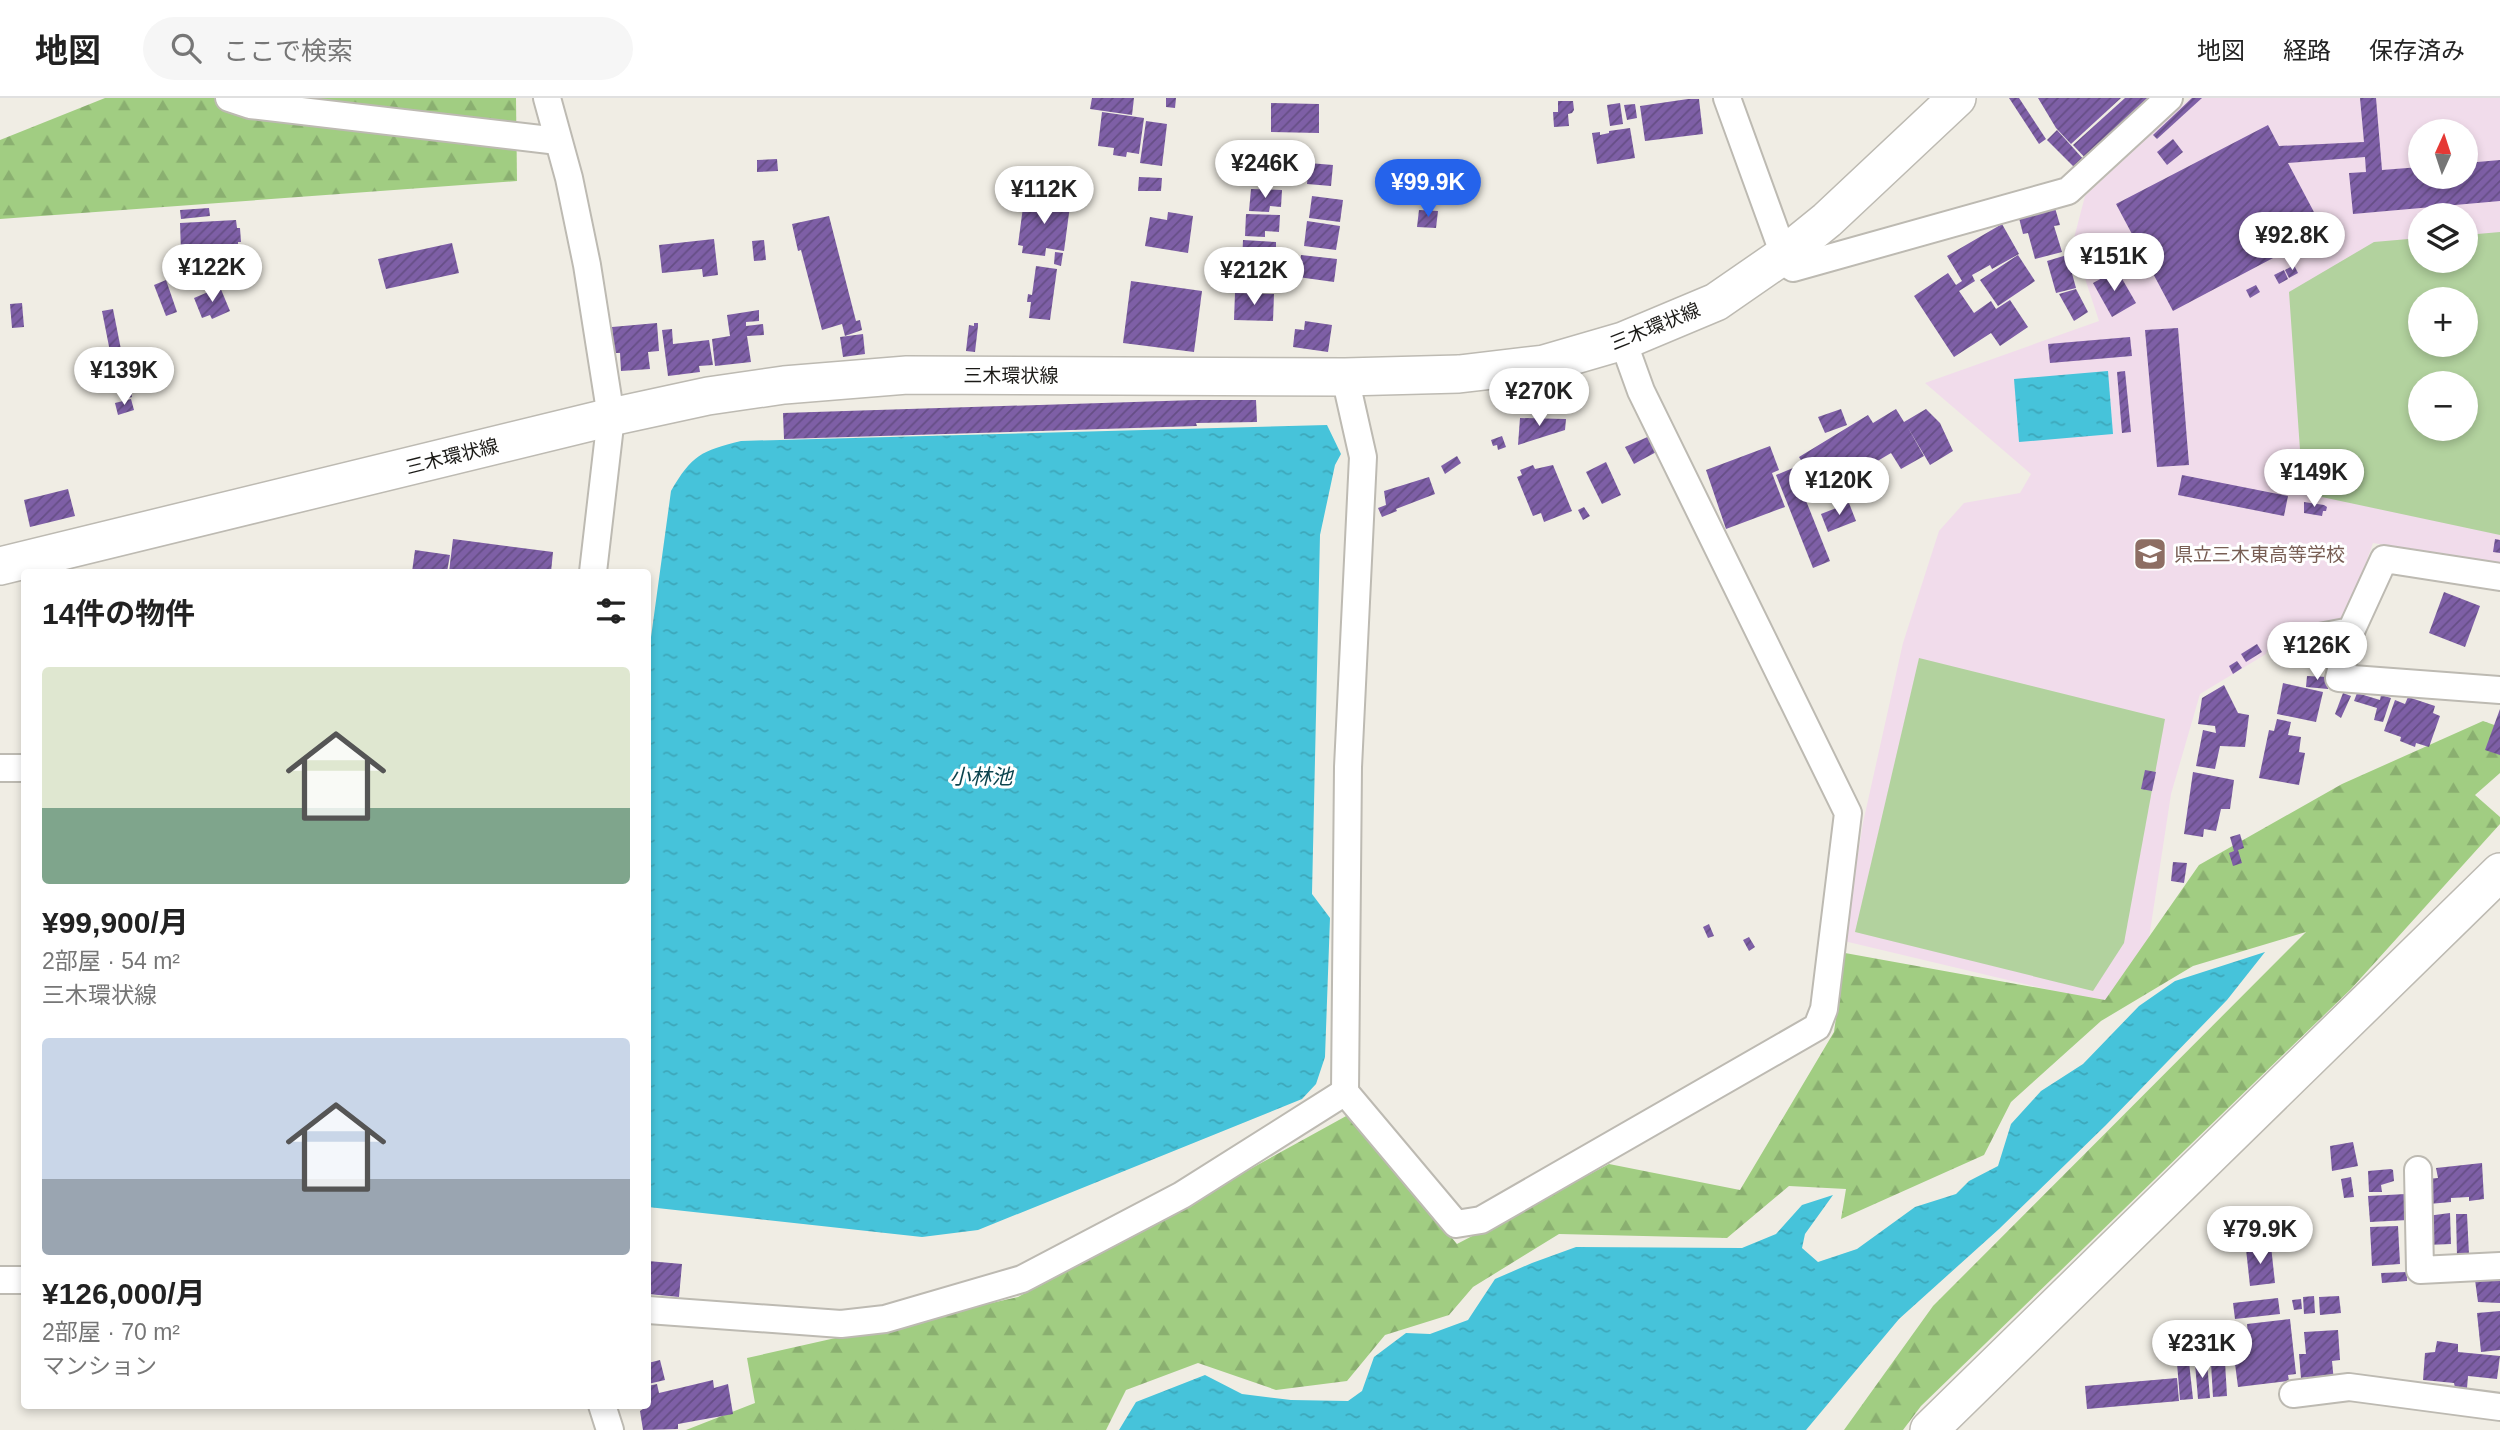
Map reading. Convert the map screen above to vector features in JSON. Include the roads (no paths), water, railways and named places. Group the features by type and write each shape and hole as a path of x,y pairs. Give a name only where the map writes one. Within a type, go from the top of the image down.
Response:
{"main road":[{"name":"三木環状線","path":"0,566 611,417 708,396 785,385 907,375 1345,377 1459,374 1544,364 1623,341 1716,302 1784,255 1827,220 1957,98"},
{"path":"1929,1430 2500,872"}],"street":[{"path":"229,98 250,105 558,141"},
{"path":"547,98 569,178 587,265 611,417 593,569"},
{"path":"1727,98 1784,255 1793,268 2068,191 2169,98"},
{"path":"1345,377 1363,457 1348,767 1345,1093 1456,1224 1481,1220 1817,1027 1824,1009 1848,813 1642,391 1623,341"},
{"path":"2500,577 2384,559 2351,631 2339,678 2500,690"},
{"path":"2284,644 2351,631"},
{"path":"0,768 21,768"},
{"path":"651,1310 841,1324 884,1319 1022,1279 1182,1195 1345,1093"},
{"path":"2418,1170 2420,1270 2500,1266"},
{"path":"0,1280 21,1280"},
{"path":"2293,1394 2349,1387 2500,1407"},
{"path":"604,1409 610,1430"}],"water":[{"path":"2108,371 2113,434 2019,442 2014,379"},
{"name":"小林池","path":"1327,425 1341,454 1335,465 1320,535 1312,894 1330,918 1325,1057 1316,1084 1302,1099 978,1230 922,1237 651,1207 651,637 671,491 685,469 699,456 741,441"},
{"path":"2265,952 2227,1000 2106,1125 1999,1229 1899,1319 1806,1430 1119,1430 1136,1402 1205,1375 1242,1394 1291,1400 1348,1401 1362,1391 1374,1357 1406,1333 1430,1334 1468,1320 1495,1279 1576,1247 1742,1248 1776,1234 1802,1205 1833,1195 1805,1234 1802,1248 1818,1262 1857,1249 1915,1207 1956,1194 1969,1181 1998,1166 2011,1124 2041,1091 2083,1064 2139,1006 2175,981"}],"place":[{"name":"県立三木東高等学校","path":"2150,554"}]}
